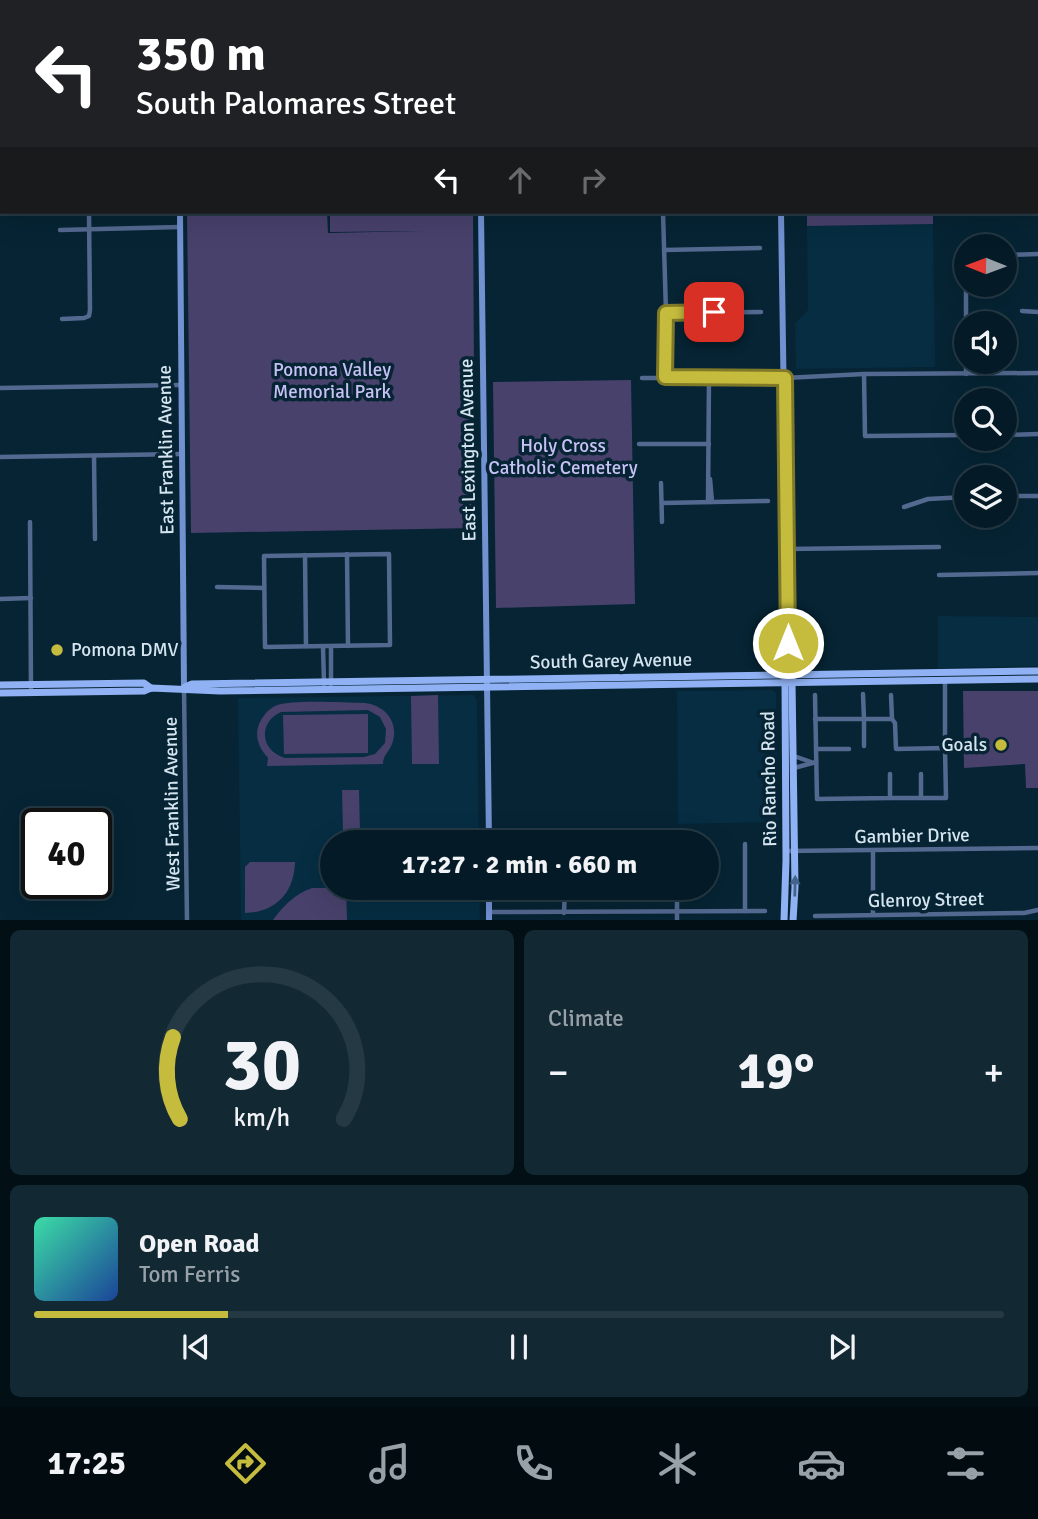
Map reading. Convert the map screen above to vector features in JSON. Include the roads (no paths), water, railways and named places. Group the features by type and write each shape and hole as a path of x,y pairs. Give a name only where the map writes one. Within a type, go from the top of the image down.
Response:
{"main road":[{"path":"945,677 960,673 1038,671"},
{"name":"South Garey Avenue","path":"0,693 31,688 144,683 151,688 184,687 220,691 327,685 681,680 788,675 1038,679"},
{"name":"Rio Rancho Road","path":"788,675 786,818 793,920"},
{"name":"South Garey Avenue","path":"681,680 788,683 932,681 945,677"},
{"name":"Rio Rancho Road","path":"784,920 794,818 794,756 788,683"},
{"name":"South Garey Avenue","path":"0,685 31,688"},
{"path":"785,759 790,765 790,777 794,785"},
{"path":"786,818 794,818"}],"street":[{"path":"62,319 89,316 89,214"},
{"name":"East Franklin Avenue","path":"180,214 184,687"},
{"name":"East Lexington Avenue","path":"481,214 489,830"},
{"path":"663,214 665,377"},
{"path":"781,214 788,675"},
{"path":"60,230 180,227"},
{"path":"664,250 760,247"},
{"path":"1017,255 1038,254"},
{"path":"1022,311 1038,312"},
{"path":"666,313 761,312"},
{"path":"1017,373 1038,373"},
{"path":"864,374 865,436 954,435"},
{"path":"642,378 954,374"},
{"path":"709,378 712,481 710,502"},
{"path":"0,388 180,385"},
{"path":"1017,435 1038,434"},
{"path":"639,444 709,444"},
{"path":"0,457 182,454"},
{"path":"94,456 95,539"},
{"path":"661,483 662,522"},
{"path":"1017,496 1038,496"},
{"path":"904,507 928,499 954,498"},
{"path":"662,503 768,501"},
{"path":"30,522 31,688"},
{"path":"787,550 939,547"},
{"path":"347,554 348,646"},
{"path":"347,554 389,554 390,645 265,647 264,556 347,554"},
{"path":"305,555 306,646"},
{"path":"939,575 1038,573"},
{"path":"217,587 264,587"},
{"path":"0,599 31,598"},
{"path":"323,646 327,685"},
{"path":"327,685 331,646"},
{"path":"815,695 814,762 817,799 946,798 945,677"},
{"name":"West Franklin Avenue","path":"184,687 187,920"},
{"path":"863,694 864,746"},
{"path":"891,695 896,749 945,748"},
{"path":"815,719 892,719"},
{"path":"816,749 849,749"},
{"path":"794,756 814,762"},
{"path":"794,768 814,762"},
{"path":"890,774 890,798"},
{"path":"921,774 921,798"},
{"path":"745,911 746,844"},
{"name":"Gambier Drive","path":"790,850 1038,848"},
{"path":"873,850 873,915"},
{"path":"564,900 564,913"},
{"path":"677,900 677,920"},
{"name":"Glenroy Street","path":"815,916 1024,913 1038,910"},
{"path":"489,916 765,911"}],"place":[{"name":"Pomona DMV","path":"57,650"},
{"name":"Goals","path":"1001,745"}],"park label":[{"name":"Pomona Valley Memorial Park","path":"332,381"},
{"name":"Holy Cross Catholic Cemetery","path":"563,457"}]}
